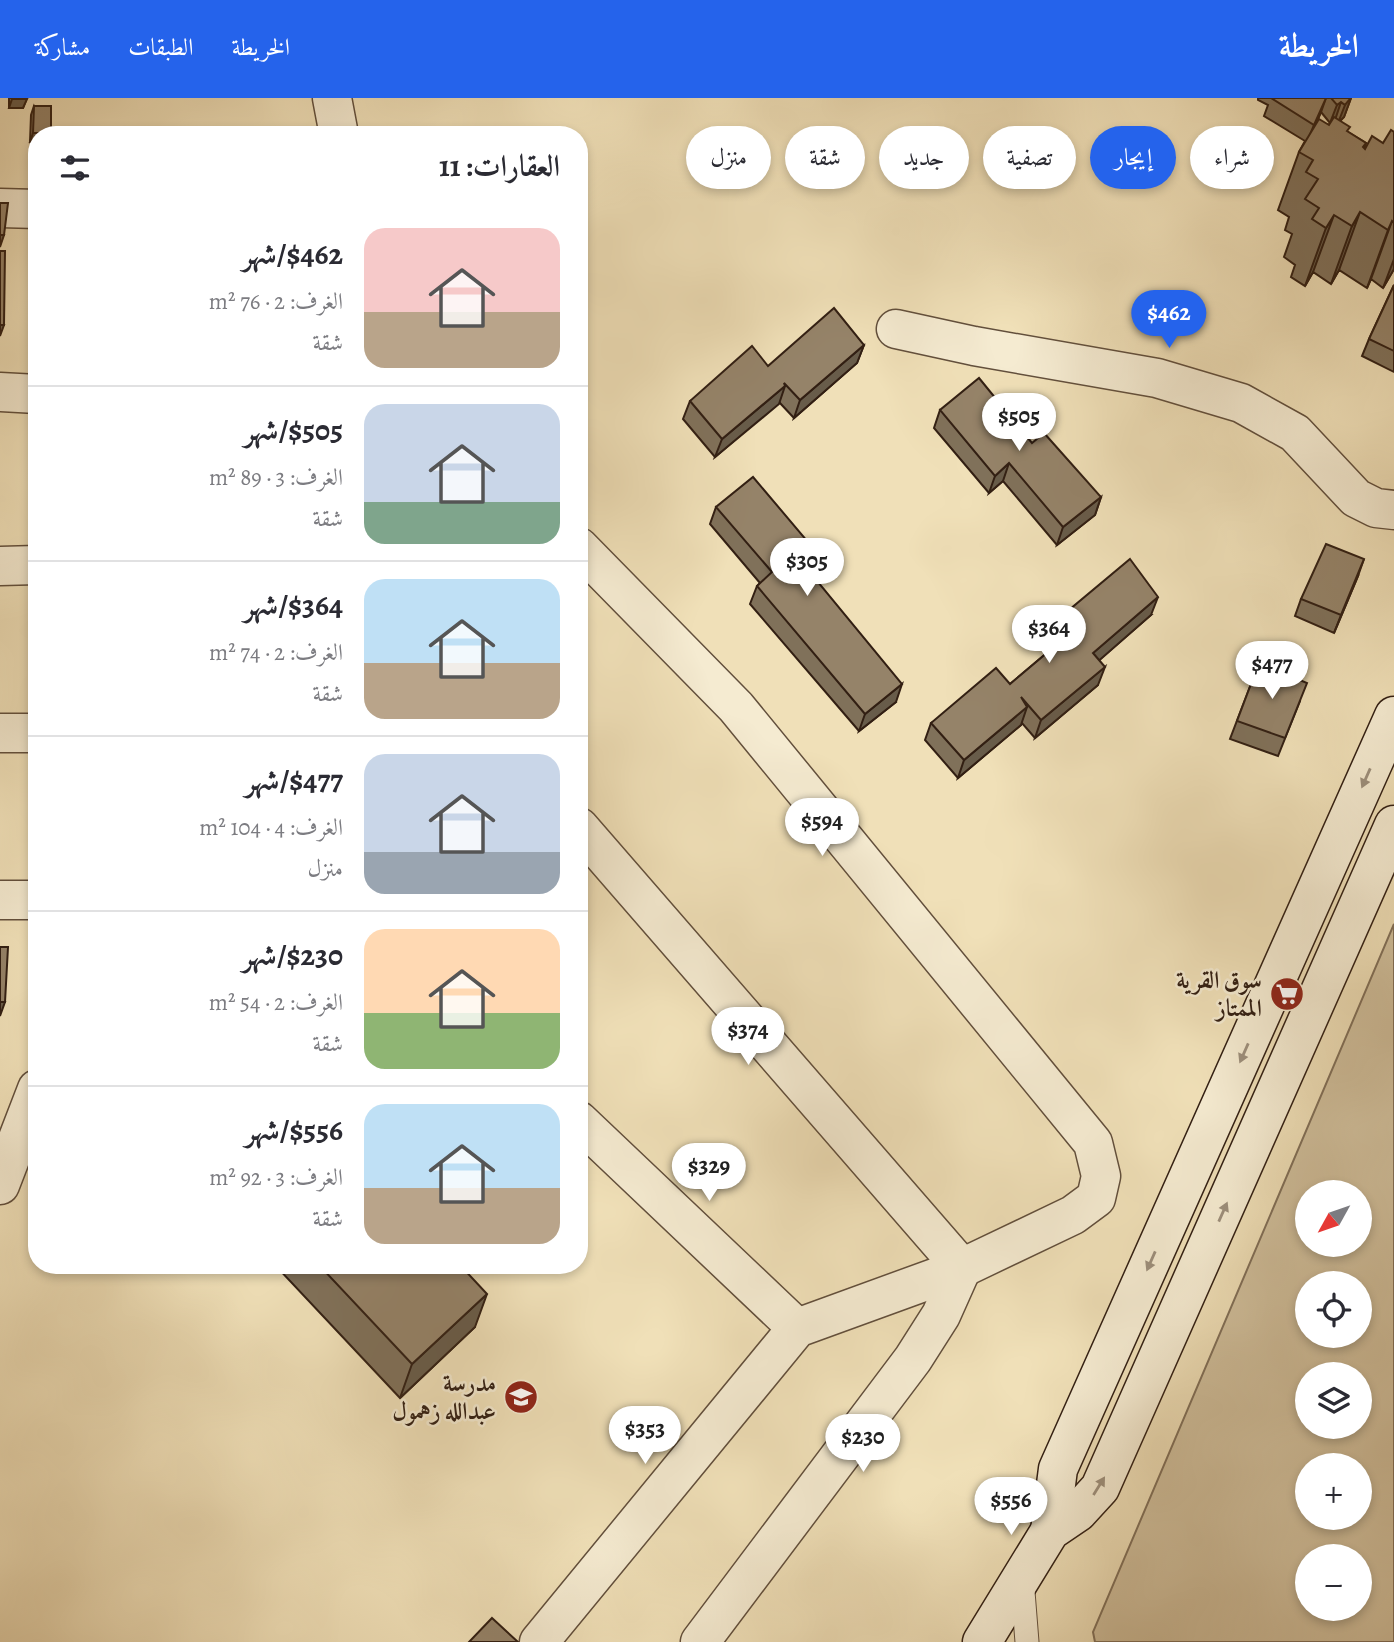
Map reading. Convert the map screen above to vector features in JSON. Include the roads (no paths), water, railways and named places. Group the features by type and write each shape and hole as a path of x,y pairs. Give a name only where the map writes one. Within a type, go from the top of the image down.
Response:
{"street":[{"path":"332,98 337,126"},
{"path":"0,208 28,209"},
{"path":"897,329 974,346 1157,378 1241,403 1295,433 1356,498 1376,508 1394,510"},
{"path":"0,392 28,394"},
{"path":"539,1642 797,1328 962,1268 1073,1215 1096,1198 1101,1176 1093,1143 736,707 588,556"},
{"path":"0,566 28,565"},
{"path":"1050,1531 1058,1469 1394,716"},
{"path":"0,733 28,733"},
{"path":"982,1642 1050,1531 1078,1512 1100,1488 1394,825"},
{"path":"588,837 962,1268"},
{"path":"1323,983 1394,897"},
{"path":"0,900 28,900"},
{"path":"0,1185 22,1097"},
{"path":"588,1130 797,1328"},
{"path":"700,1642 913,1359 940,1315 962,1268"}],"lane":[{"path":"1021,1575 1027,1642"}],"place":[{"name":"سوق القرية الممتاز","path":"1287,994"},
{"name":"مدرسة عبدالله زهمول","path":"521,1397"}]}
